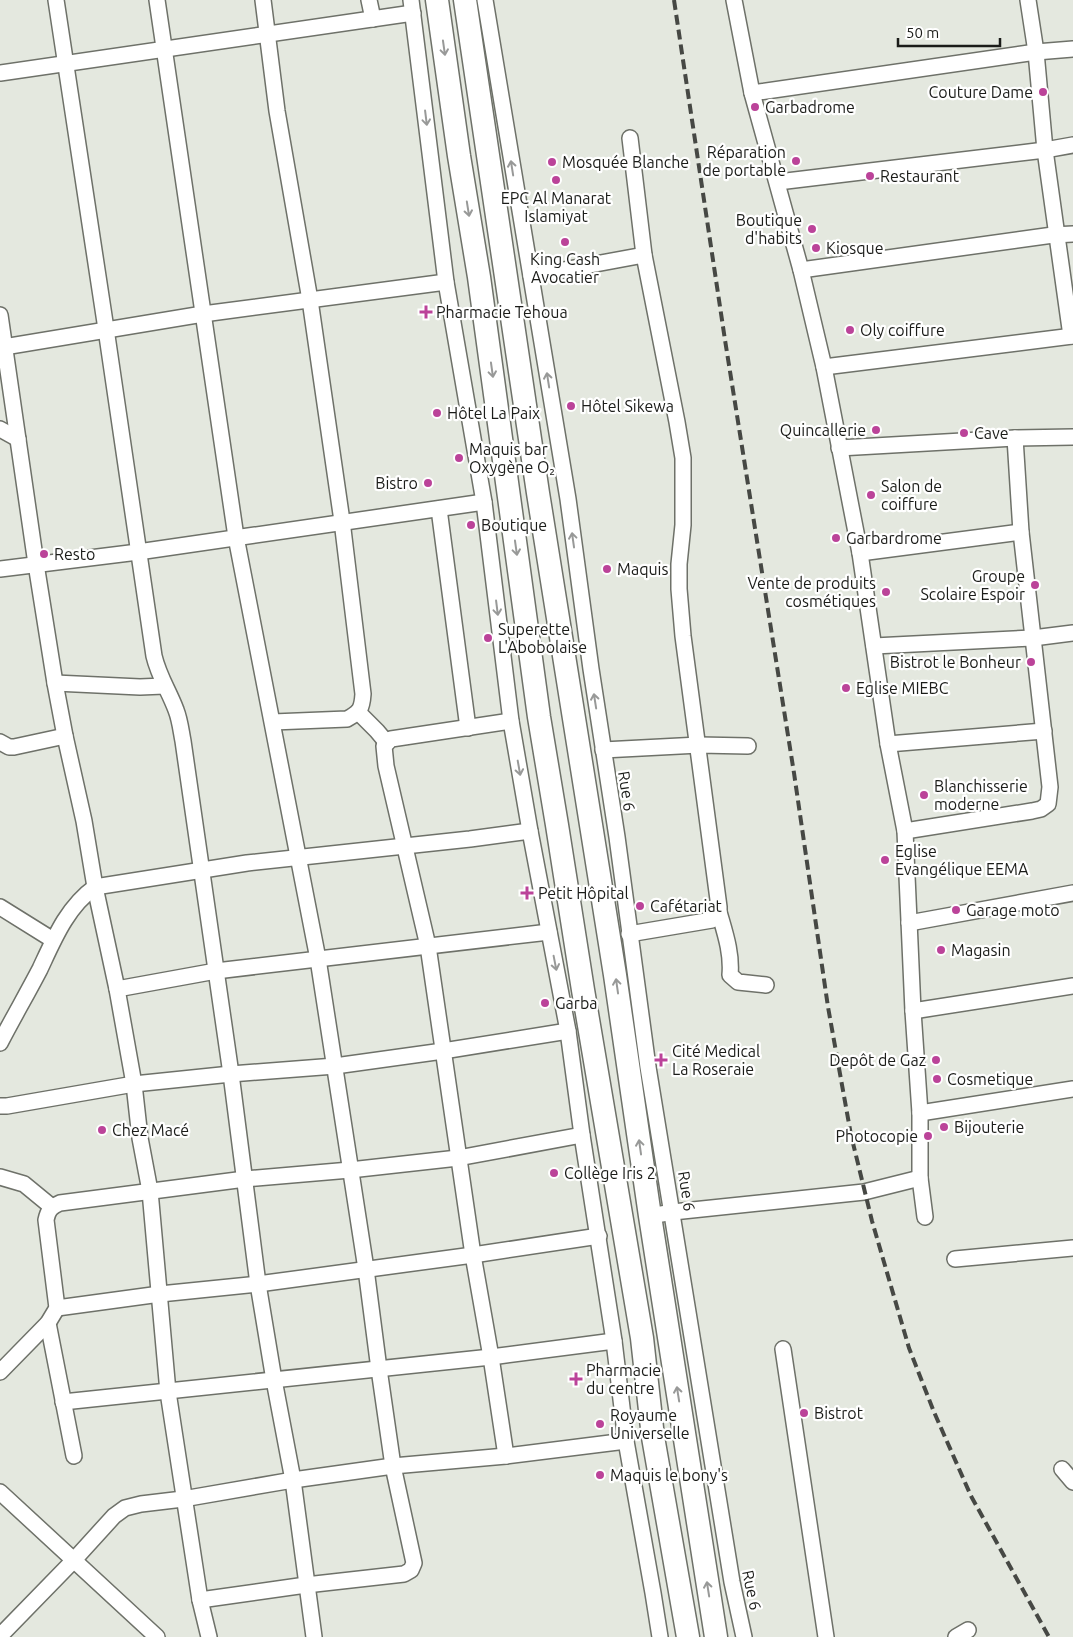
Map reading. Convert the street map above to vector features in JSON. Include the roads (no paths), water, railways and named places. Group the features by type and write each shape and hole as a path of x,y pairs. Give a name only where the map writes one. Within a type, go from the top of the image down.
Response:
{"main road":[{"path":"437,0 459,156 479,277 539,717 642,1338 653,1437 688,1637"},
{"path":"465,0 540,508 615,975 650,1216 716,1637"}],"street":[{"path":"56,0 154,656 156,667 179,720 246,1178 258,1284 293,1480 314,1637"},
{"path":"157,0 236,537 318,959 366,1269 393,1466 414,1563 411,1570 404,1574 200,1600"},
{"path":"263,0 277,111 310,300 342,521 363,694 362,707 358,712 346,719 272,722"},
{"path":"369,0 373,19"},
{"name":"Rue 6","path":"485,0 568,499 648,1067 732,1582 744,1637"},
{"path":"734,0 752,93 778,182 824,366 860,553 888,744 905,831 913,1012 920,1113 920,1178 925,1217"},
{"path":"824,366 1072,336 1057,235 1036,52 1028,0"},
{"path":"0,73 373,19 412,6 446,282 484,502 511,721 568,1031 614,1341 626,1440 660,1637"},
{"path":"752,93 1036,52 1073,49"},
{"path":"630,138 644,255 677,422 682,458 683,525 679,564 679,589 718,912 731,960 730,975 738,982 766,985"},
{"path":"778,182 1046,150 1073,145"},
{"path":"801,270 1073,234"},
{"path":"531,276 644,255"},
{"path":"4,347 203,314 446,282"},
{"path":"0,315 55,683 84,821 95,887 118,989 134,1084 140,1138 150,1191 168,1392 183,1499 200,1600 209,1637"},
{"path":"0,429 18,439"},
{"path":"839,448 1015,438 1073,437"},
{"path":"905,831 1041,809 1048,804 1050,797 1021,532 1015,438"},
{"path":"0,569 138,552 342,521 439,510 484,502"},
{"path":"439,510 468,728"},
{"path":"860,553 1021,532"},
{"path":"874,646 1033,638 1073,633"},
{"path":"55,683 153,688 164,686"},
{"path":"358,712 387,743"},
{"path":"506,1456 458,1158 428,946 386,766 384,746 391,738 511,721"},
{"path":"888,744 1044,732"},
{"path":"0,742 9,747 14,747 65,736"},
{"path":"603,750 698,745 748,746"},
{"path":"0,1043 53,940 77,902 95,887 200,870 405,847 512,834 530,830"},
{"path":"910,923 1073,892"},
{"path":"0,907 53,940"},
{"path":"630,934 712,920 718,912"},
{"path":"118,989 216,971 549,932"},
{"path":"913,1012 1073,986"},
{"path":"0,1106 134,1084 335,1066 568,1031"},
{"path":"920,1113 1073,1089"},
{"path":"0,1372 48,1323 57,1308 46,1220 52,1207 60,1203 246,1178 350,1170 458,1158 582,1135"},
{"path":"0,1177 24,1184 52,1207"},
{"path":"650,1216 864,1192 920,1178"},
{"path":"57,1308 160,1294 258,1284 599,1236"},
{"path":"955,1259 1073,1248"},
{"path":"48,1323 74,1456"},
{"path":"63,1402 491,1357 614,1341"},
{"path":"783,1349 826,1637"},
{"path":"2,1635 118,1512 141,1504 393,1466 506,1456 626,1440"},
{"path":"1062,1469 1073,1482"},
{"path":"0,1492 157,1637"}],"railway":[{"path":"674,0 725,340 794,773 828,1007 851,1135 872,1221 909,1348 934,1412 971,1496 1049,1637"}],"place":[{"name":"Couture Dame","path":"1043,92"},
{"name":"Garbadrome","path":"755,107"},
{"name":"Réparation de portable","path":"796,161"},
{"name":"Mosquée Blanche","path":"552,162"},
{"name":"Restaurant","path":"870,176"},
{"name":"EPC Al Manarat Islamiyat","path":"556,180"},
{"name":"Boutique d'habits","path":"812,229"},
{"name":"King Cash Avocatier","path":"565,242"},
{"name":"Kiosque","path":"816,248"},
{"name":"Pharmacie Tehoua","path":"426,312"},
{"name":"Oly coiffure","path":"850,330"},
{"name":"Hôtel Sikewa","path":"571,406"},
{"name":"Hôtel La Paix","path":"437,413"},
{"name":"Quincallerie","path":"876,430"},
{"name":"Cave","path":"964,433"},
{"name":"Maquis bar Oxygène O₂","path":"459,458"},
{"name":"Bistro","path":"428,483"},
{"name":"Salon de coiffure","path":"871,495"},
{"name":"Boutique","path":"471,525"},
{"name":"Garbardrome","path":"836,538"},
{"name":"Resto","path":"44,554"},
{"name":"Maquis","path":"607,569"},
{"name":"Groupe Scolaire Espoir","path":"1035,585"},
{"name":"Vente de produits cosmétiques","path":"886,592"},
{"name":"Superette L'Abobolaise","path":"488,638"},
{"name":"Bistrot le Bonheur","path":"1031,662"},
{"name":"Eglise MIEBC","path":"846,688"},
{"name":"Blanchisserie moderne","path":"924,795"},
{"name":"Eglise Evangélique EEMA","path":"885,860"},
{"name":"Petit Hôpital","path":"527,893"},
{"name":"Cafétariat","path":"640,906"},
{"name":"Garage moto","path":"956,910"},
{"name":"Magasin","path":"941,950"},
{"name":"Garba","path":"545,1003"},
{"name":"Cité Medical La Roseraie","path":"661,1060"},
{"name":"Depôt de Gaz","path":"936,1060"},
{"name":"Cosmetique","path":"937,1079"},
{"name":"Bijouterie","path":"944,1127"},
{"name":"Chez Macé","path":"102,1130"},
{"name":"Photocopie","path":"928,1136"},
{"name":"Collège Iris 2","path":"554,1173"},
{"name":"Pharmacie du centre","path":"576,1379"},
{"name":"Bistrot","path":"804,1413"},
{"name":"Royaume Universelle","path":"600,1424"},
{"name":"Maquis le bony's","path":"600,1475"}]}
